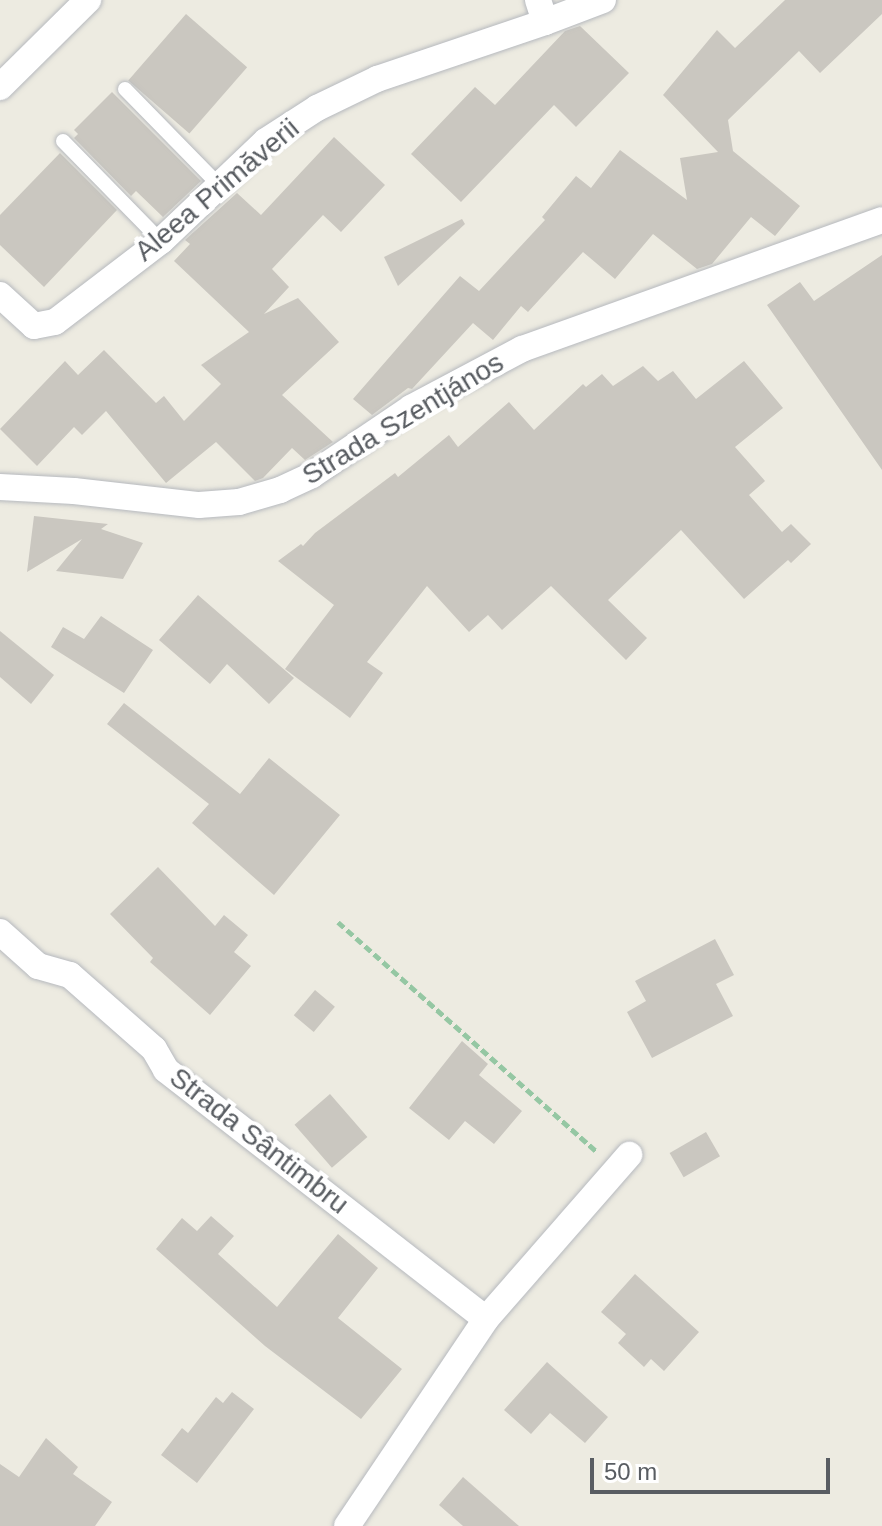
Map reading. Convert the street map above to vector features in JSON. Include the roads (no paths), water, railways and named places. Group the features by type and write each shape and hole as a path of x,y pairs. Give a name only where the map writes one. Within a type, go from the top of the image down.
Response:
{"street":[{"path":"0,87 88,0"},
{"name":"Aleea Primăverii","path":"0,295 34,326 55,322 161,241 266,141 317,108 377,79 541,11 603,0"},
{"name":"Strada Szentjános","path":"0,487 74,491 174,505 239,502 266,494 312,475 411,408 522,349 882,220"},
{"name":"Strada Sântimbru","path":"0,932 38,966 70,975 154,1049 166,1070 486,1319"},
{"path":"347,1526 486,1319 622,1162"}],"lane":[{"path":"125,89 218,184"},
{"path":"63,141 161,241"}]}
